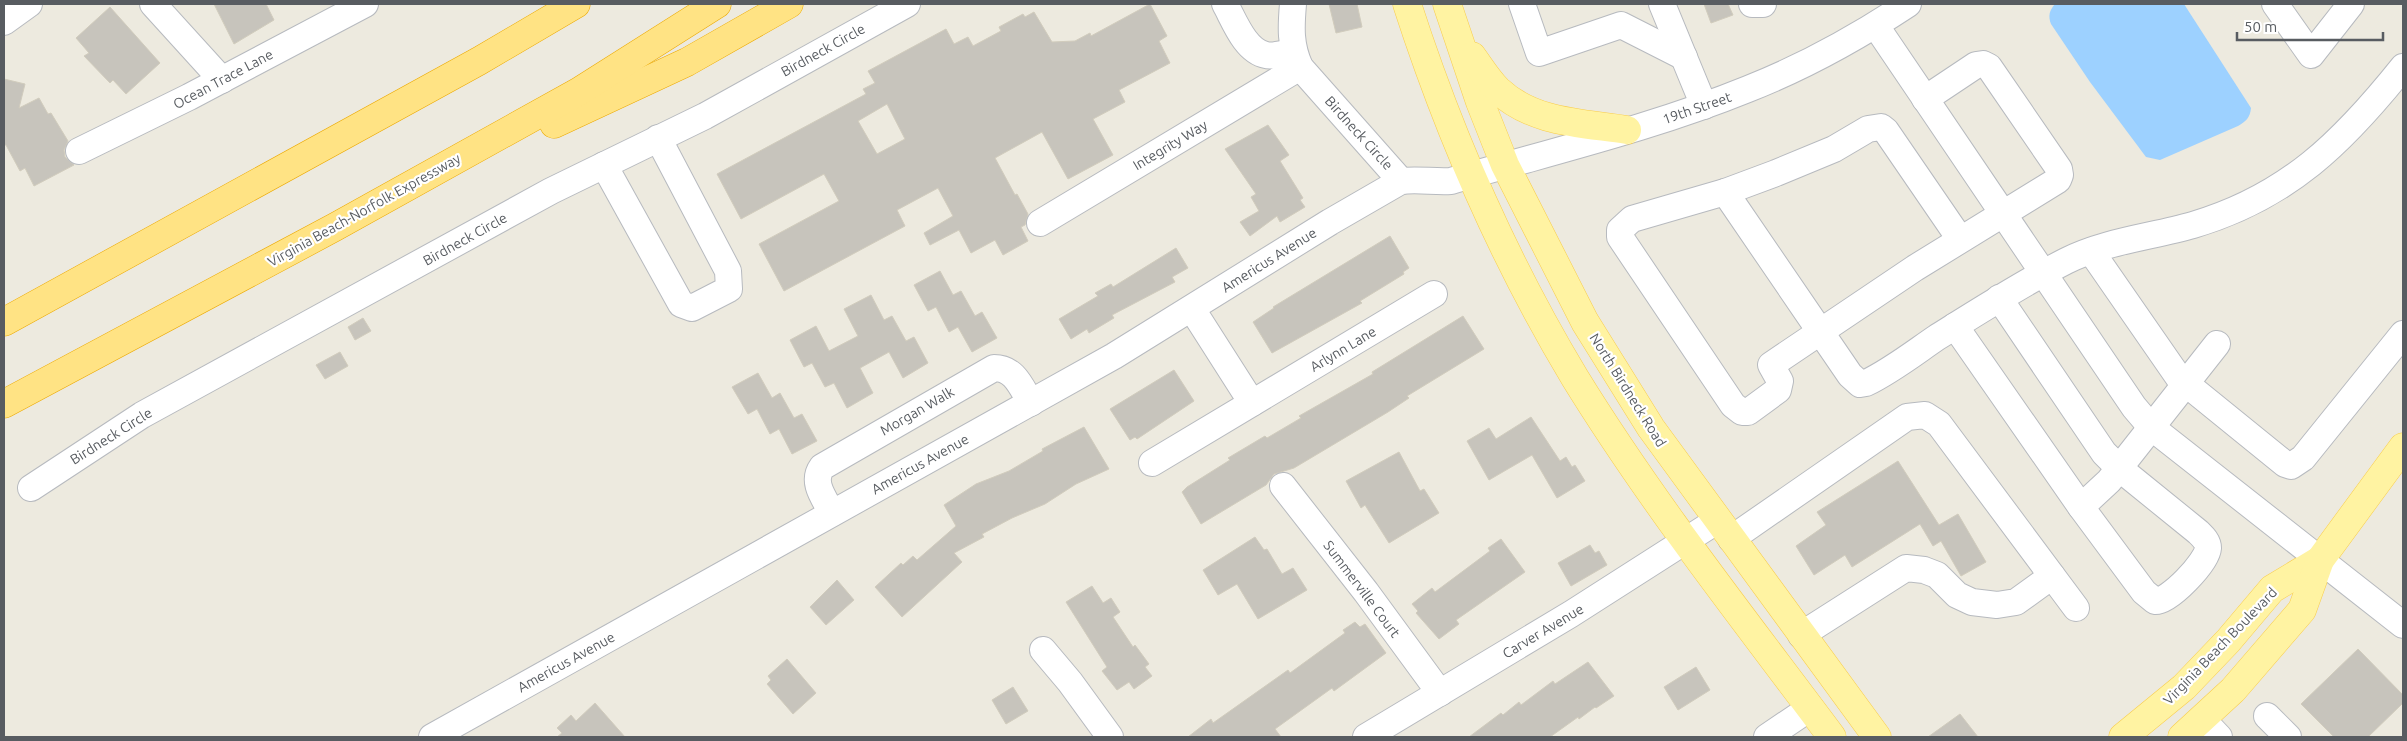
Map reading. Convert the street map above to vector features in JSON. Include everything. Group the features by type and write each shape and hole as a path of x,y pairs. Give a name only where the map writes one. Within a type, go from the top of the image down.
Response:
{"highway":[{"path":"480,61 555,4"},
{"path":"4,322 480,61 576,4"},
{"name":"Virginia Beach-Norfolk Expressway","path":"4,404 335,226 578,92 717,4"},
{"path":"335,226 687,62 789,4"}],"main road":[{"path":"1407,4 1470,176 1517,275 1575,377 1620,448 1686,541 1832,737"},
{"name":"North Birdneck Road","path":"1447,4 1480,102 1505,165 1585,322 1651,428 1801,635 1878,737"},
{"path":"1458,38 1496,88 1530,113 1628,130"},
{"name":"Virginia Beach Boulevard","path":"2182,737 2211,728 2256,665 2302,610 2320,560 2400,458"},
{"name":"Virginia Beach Boulevard","path":"2123,737 2184,687 2228,641 2272,589 2320,560"}],"street":[{"path":"4,22 29,4"},
{"path":"154,4 222,80"},
{"name":"Ocean Trace Lane","path":"79,151 222,80 365,4"},
{"name":"Birdneck Circle","path":"31,488 142,415 551,191 705,116 906,4"},
{"path":"1225,4 1255,51 1266,56 1296,59 1290,36 1293,4"},
{"path":"1662,4 1704,106"},
{"path":"1752,4 1764,4"},
{"name":"19th Street","path":"1470,176 1628,130 1750,89 1809,62 1876,26 1908,4"},
{"path":"2275,4 2311,55 2351,4"},
{"path":"1525,13 1539,53 1621,25 1684,57"},
{"path":"1876,26 2134,407 2151,427 2403,625"},
{"name":"Birdneck Circle","path":"1296,59 1401,181 1415,179 1432,182 1451,181 1470,176"},
{"name":"Integrity Way","path":"1040,223 1296,59"},
{"path":"1925,99 1970,68 1983,64 1992,72 2055,164 2060,175 2058,180 2025,202 1960,239 1771,365 1779,377 1780,385 1778,390 1754,410 1742,412 1733,405 1623,243 1620,230 1632,219 1725,192 1834,149 1868,130 1881,127 1890,137 1960,239"},
{"path":"1725,192 1820,332 1850,374 1860,384 1874,380 1999,298 2044,273 2091,251 2213,219 2262,197 2291,180 2354,126 2403,67"},
{"path":"604,165 681,304 692,308 729,289 728,271 658,138"},
{"name":"Americus Avenue","path":"432,737 1031,404 1192,309 1330,222 1401,181"},
{"path":"2091,251 2174,371 2186,385 2280,460 2291,466 2303,458 2403,334"},
{"name":"Arlynn Lane","path":"1152,463 1434,294"},
{"path":"1955,326 2081,507 2150,598 2160,601 2180,587 2204,557 2208,547 2207,542 2198,532 2119,468 2104,453 1999,298"},
{"path":"1192,309 1252,403"},
{"path":"2081,507 2102,489 2217,344"},
{"name":"Morgan Walk","path":"832,513 816,482 822,467 994,368 1004,368 1013,373 1031,404"},
{"name":"Carver Avenue","path":"1366,737 1571,614 1686,541 1724,530 1907,417 1925,415 1939,424 2076,608"},
{"name":"Summerville Court","path":"1283,486 1366,592 1440,693"},
{"path":"1801,635 1906,568 1924,570 1937,575 1957,595 1972,602 1997,605 2016,602 2052,576"},
{"path":"1043,650 1070,682 1110,737"},
{"path":"1767,737 1810,708"},
{"path":"2267,716 2288,737"}],"water":[{"path":"2055,4 2184,4 2251,108 2249,117 2238,126 2160,160 2146,157 2090,82 2051,24 2051,9"}],"building":[{"path":"214,4 266,4 274,20 234,44"},
{"path":"1150,4 1167,36 1159,41 1170,63 1119,90 1125,102 1093,119 1113,155 1068,179 1042,132 995,158 1015,195 1017,194 1028,214 1025,225 1021,227 1028,241 1003,255 995,240 971,253 959,230 930,245 924,233 953,216 938,188 897,210 905,226 784,291 759,244 839,201 824,174 741,219 717,174 866,94 863,89 875,83 868,71 946,29 954,44 968,37 973,46 1001,31 999,27 1023,14 1025,17 1034,12 1052,42 1075,41 1090,33 1091,36","holes":["887,104 905,139 877,154 858,121"]},
{"path":"1329,4 1357,4 1362,27 1336,33"},
{"path":"1704,4 1728,4 1733,15 1711,23"},
{"path":"110,7 160,63 126,94 113,80 110,83 84,56 89,53 76,38"},
{"path":"4,79 25,84 19,108 39,98 48,114 51,113 68,141 64,150 65,157 74,165 34,186 25,168 20,171 6,145 4,145"},
{"path":"1268,125 1289,155 1280,161 1303,198 1300,200 1305,207 1280,222 1277,216 1250,236 1240,222 1259,211 1251,197 1256,194 1225,149"},
{"path":"1390,236 1409,268 1403,272 1404,274 1360,301 1362,303 1272,353 1253,322 1273,307"},
{"path":"1176,248 1188,268 1172,277 1175,282 1112,315 1114,318 1089,333 1087,329 1071,339 1059,319 1098,296 1095,293 1111,284 1113,287"},
{"path":"940,271 953,295 961,291 975,316 982,312 997,338 972,352 958,327 949,332 936,307 928,311 914,285"},
{"path":"871,295 884,320 892,316 906,341 914,337 928,363 903,378 889,352 860,368 873,393 847,408 834,383 825,387 812,363 804,367 790,340 816,326 829,351 858,336 844,309"},
{"path":"1463,316 1484,349 1407,396 1409,398 1388,412 1294,468 1274,474 1266,485 1201,524 1182,492 1187,487 1230,460 1228,458 1265,436 1267,438 1301,418 1299,416 1373,374 1372,372"},
{"path":"363,318 371,331 355,340 348,327"},
{"path":"340,352 348,366 325,379 316,365"},
{"path":"1174,370 1194,401 1137,439 1135,437 1130,440 1110,409"},
{"path":"758,373 772,398 780,393 794,418 802,414 817,441 792,454 779,429 770,434 757,409 748,414 732,387"},
{"path":"1531,417 1560,461 1566,457 1572,467 1575,465 1585,481 1557,498 1532,455 1489,480 1467,441 1489,428 1496,439"},
{"path":"1084,427 1109,469 1076,484 1045,504 1012,518 982,534 984,537 954,553 962,562 902,617 875,587 901,563 903,565 913,556 917,560 956,526 944,505 976,484 1009,471 1043,451 1042,449"},
{"path":"1399,452 1420,491 1424,489 1439,513 1389,543 1365,505 1361,508 1346,481"},
{"path":"1898,461 1939,525 1958,514 1986,562 1961,576 1941,541 1933,546 1920,524 1852,567 1845,555 1814,575 1796,546 1826,525 1817,512"},
{"path":"1255,537 1264,550 1267,549 1282,574 1293,568 1307,590 1258,619 1237,584 1218,595 1203,570"},
{"path":"1501,539 1525,572 1456,620 1459,624 1439,639 1416,613 1418,611 1412,604 1432,588 1435,592 1490,551 1488,548"},
{"path":"1590,545 1595,553 1599,551 1607,565 1571,586 1558,563"},
{"path":"837,580 854,600 826,625 810,607"},
{"path":"1092,586 1103,603 1111,598 1120,612 1113,617 1133,647 1135,645 1149,664 1145,667 1152,676 1134,689 1129,682 1117,690 1102,671 1107,667 1066,602"},
{"path":"1355,622 1360,627 1365,624 1386,653 1334,691 1332,688 1275,729 1281,737 1188,737 1211,719 1213,723 1288,670 1290,673 1345,633 1343,630"},
{"path":"2358,649 2403,695 2403,703 2368,737 2334,737 2301,704"},
{"path":"787,659 816,693 793,714 767,684 771,680 768,676"},
{"path":"1588,662 1614,696 1579,719 1578,717 1550,737 1469,737 1501,713 1503,715 1519,702 1521,705 1553,681 1555,684"},
{"path":"1696,667 1710,690 1678,710 1664,687"},
{"path":"1013,687 1028,711 1006,724 992,700"},
{"path":"595,703 625,737 557,737 562,733 557,728 571,715 576,721"},
{"path":"1960,714 1978,737 1928,737"}]}
